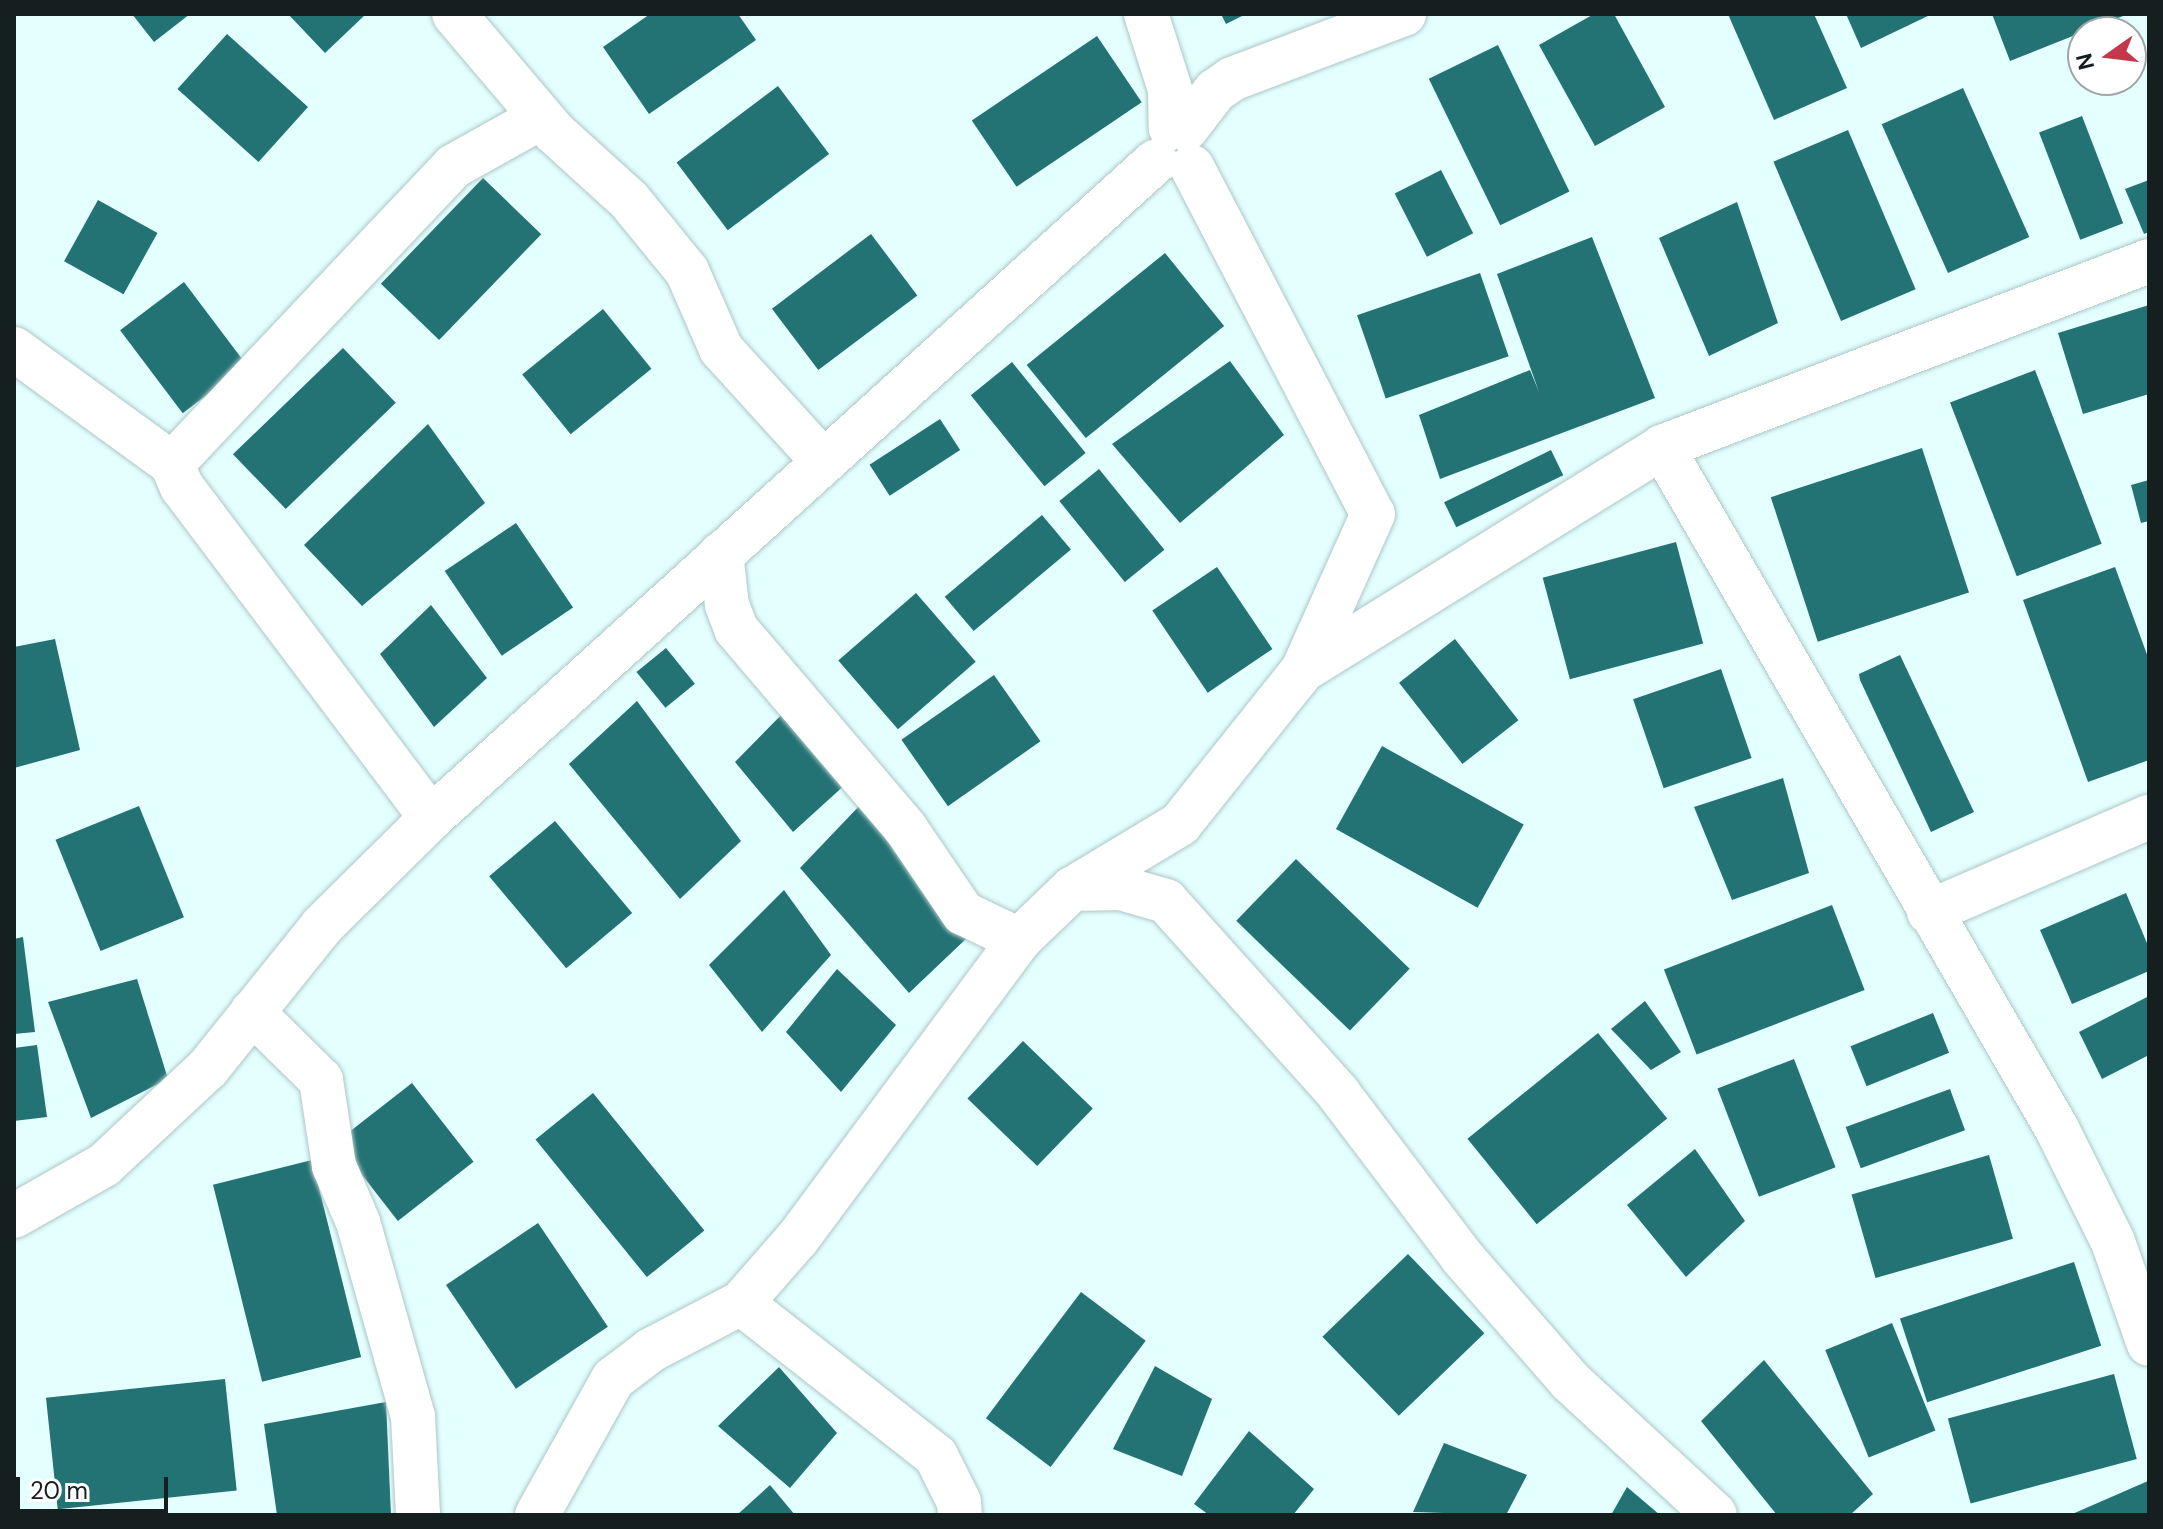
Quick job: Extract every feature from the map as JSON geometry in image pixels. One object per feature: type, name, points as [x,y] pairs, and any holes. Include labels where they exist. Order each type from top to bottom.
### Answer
[{"type":"street","points":[[454,14],[540,118],[629,200],[687,271],[721,349],[823,461]]},
{"type":"street","points":[[537,1515],[613,1379],[651,1350],[741,1303],[798,1238],[1019,940],[1072,889],[1180,824],[1303,670],[1373,514],[1176,146],[1170,89],[1146,14]]},
{"type":"street","points":[[14,1216],[104,1165],[208,1068],[322,926],[431,818],[823,461],[1176,146],[1215,91],[1232,79],[1404,14]]},
{"type":"street","points":[[172,464],[454,166],[540,118]]},
{"type":"street","points":[[1303,670],[1662,447],[2149,261]]},
{"type":"street","points":[[14,349],[172,464],[182,487],[431,818]]},
{"type":"street","points":[[1662,447],[2057,1129],[2113,1242],[2149,1344]]},
{"type":"street","points":[[721,554],[727,605],[736,629],[906,829],[963,913],[1019,940]]},
{"type":"street","points":[[1929,912],[2149,817]]},
{"type":"street","points":[[1072,889],[1121,888],[1166,901],[1338,1093],[1462,1257],[1570,1381],[1715,1515]]},
{"type":"street","points":[[252,1012],[321,1080],[334,1166],[358,1222],[413,1416],[418,1515]]},
{"type":"street","points":[[741,1303],[936,1456],[959,1502],[960,1515]]},
{"type":"building","points":[[132,14],[190,14],[154,42]]},
{"type":"building","points":[[288,14],[366,14],[325,53]]},
{"type":"building","points":[[650,14],[738,14],[756,40],[649,114],[603,47]]},
{"type":"building","points":[[1221,14],[1246,14],[1226,24]]},
{"type":"building","points":[[1594,14],[1614,14],[1665,107],[1595,146],[1539,45]]},
{"type":"building","points":[[1728,14],[1814,14],[1847,88],[1774,120]]},
{"type":"building","points":[[1846,14],[1932,14],[1861,48]]},
{"type":"building","points":[[1992,14],[2128,14],[2067,16],[2067,38],[2010,61]]},
{"type":"building","points":[[227,34],[308,107],[258,162],[177,89]]},
{"type":"building","points":[[1097,36],[1142,102],[1017,187],[972,120]]},
{"type":"building","points":[[1498,45],[1569,192],[1500,225],[1429,79]]},
{"type":"building","points":[[778,86],[829,154],[728,230],[677,162]]},
{"type":"building","points":[[1963,88],[2029,237],[1948,273],[1882,124]]},
{"type":"building","points":[[2082,116],[2123,223],[2080,240],[2039,132]]},
{"type":"building","points":[[1848,130],[1916,289],[1841,321],[1773,162]]},
{"type":"building","points":[[1441,170],[1473,233],[1427,257],[1395,194]]},
{"type":"building","points":[[483,178],[541,234],[439,340],[381,284]]},
{"type":"building","points":[[2149,180],[2149,232],[2144,234],[2125,189]]},
{"type":"building","points":[[98,200],[157,233],[124,294],[64,261]]},
{"type":"building","points":[[1737,202],[1778,323],[1709,356],[1659,238]]},
{"type":"building","points":[[871,234],[917,295],[818,370],[772,309]]},
{"type":"building","points":[[1592,237],[1655,398],[1440,479],[1419,415],[1530,370],[1539,392],[1497,274]]},
{"type":"building","points":[[1165,253],[1224,326],[1086,438],[1027,365]]},
{"type":"building","points":[[1480,273],[1509,356],[1386,399],[1357,315]]},
{"type":"building","points":[[184,282],[247,365],[183,413],[120,330]]},
{"type":"building","points":[[2149,305],[2149,394],[2083,414],[2058,333]]},
{"type":"building","points":[[603,309],[651,369],[571,434],[522,374]]},
{"type":"building","points":[[343,348],[396,403],[286,509],[233,454]]},
{"type":"building","points":[[1230,361],[1284,435],[1180,523],[1112,444]]},
{"type":"building","points":[[1012,362],[1086,453],[1044,486],[971,395]]},
{"type":"building","points":[[2035,370],[2102,544],[2017,576],[1950,403]]},
{"type":"building","points":[[940,419],[960,450],[890,496],[870,465]]},
{"type":"building","points":[[428,424],[485,503],[362,606],[304,545]]},
{"type":"building","points":[[1922,448],[1969,593],[1818,642],[1771,497]]},
{"type":"building","points":[[1551,450],[1563,475],[1456,527],[1444,502]]},
{"type":"building","points":[[1099,469],[1164,550],[1125,582],[1059,501]]},
{"type":"building","points":[[2149,480],[2149,521],[2141,523],[2131,485]]},
{"type":"building","points":[[1042,515],[1071,549],[974,631],[945,597]]},
{"type":"building","points":[[516,523],[573,608],[502,656],[445,571]]},
{"type":"building","points":[[1676,542],[1703,643],[1570,679],[1543,578]]},
{"type":"building","points":[[1217,567],[1272,649],[1208,693],[1152,611]]},
{"type":"building","points":[[2115,567],[2149,660],[2149,760],[2088,782],[2023,600]]},
{"type":"building","points":[[916,593],[976,662],[898,729],[838,661]]},
{"type":"building","points":[[431,605],[487,678],[434,727],[380,654]]},
{"type":"building","points":[[55,639],[80,750],[14,768],[14,647]]},
{"type":"building","points":[[1455,639],[1518,720],[1462,764],[1399,683]]},
{"type":"building","points":[[666,648],[695,684],[665,708],[636,672]]},
{"type":"building","points":[[1900,655],[1974,812],[1931,832],[1860,680],[1859,674]]},
{"type":"building","points":[[1721,669],[1752,758],[1664,788],[1633,699]]},
{"type":"building","points":[[994,675],[1040,741],[948,806],[901,740]]},
{"type":"building","points":[[637,701],[741,841],[680,899],[569,764]]},
{"type":"building","points":[[790,706],[848,782],[793,832],[735,762]]},
{"type":"building","points":[[1382,746],[1524,825],[1478,908],[1336,829]]},
{"type":"building","points":[[1783,778],[1809,873],[1732,900],[1694,807]]},
{"type":"building","points":[[863,802],[969,936],[909,993],[800,868]]},
{"type":"building","points":[[139,806],[184,917],[101,951],[56,840]]},
{"type":"building","points":[[555,821],[632,913],[566,968],[489,876]]},
{"type":"building","points":[[1296,859],[1410,969],[1350,1031],[1236,921]]},
{"type":"building","points":[[784,890],[831,955],[762,1032],[709,965]]},
{"type":"building","points":[[2126,893],[2149,948],[2149,971],[2072,1004],[2040,930]]},
{"type":"building","points":[[1832,905],[1865,990],[1697,1054],[1664,970]]},
{"type":"building","points":[[23,937],[35,1032],[14,1034],[14,939]]},
{"type":"building","points":[[837,969],[896,1025],[841,1092],[786,1032]]},
{"type":"building","points":[[137,979],[168,1079],[91,1118],[48,1002]]},
{"type":"building","points":[[2149,996],[2149,1055],[2102,1079],[2079,1032]]},
{"type":"building","points":[[1645,1001],[1681,1052],[1651,1070],[1611,1029]]},
{"type":"building","points":[[1933,1013],[1949,1053],[1867,1086],[1850,1046]]},
{"type":"building","points":[[1598,1033],[1667,1118],[1537,1224],[1467,1139]]},
{"type":"building","points":[[1023,1041],[1093,1108],[1037,1166],[967,1099]]},
{"type":"building","points":[[37,1045],[47,1117],[14,1121],[14,1048]]},
{"type":"building","points":[[1794,1059],[1836,1167],[1759,1197],[1717,1088]]},
{"type":"building","points":[[412,1083],[474,1162],[398,1221],[336,1142]]},
{"type":"building","points":[[1950,1089],[1965,1130],[1861,1168],[1846,1127]]},
{"type":"building","points":[[593,1093],[704,1231],[647,1277],[535,1140]]},
{"type":"building","points":[[1695,1149],[1745,1221],[1686,1277],[1627,1205]]},
{"type":"building","points":[[1989,1155],[2013,1239],[1876,1278],[1852,1194]]},
{"type":"building","points":[[312,1160],[361,1357],[262,1382],[213,1185]]},
{"type":"building","points":[[538,1223],[608,1327],[516,1389],[446,1285]]},
{"type":"building","points":[[1408,1254],[1484,1333],[1399,1416],[1322,1337]]},
{"type":"building","points":[[2074,1262],[2101,1346],[1927,1402],[1900,1319]]},
{"type":"building","points":[[1081,1292],[1146,1341],[1051,1467],[986,1418]]},
{"type":"building","points":[[1892,1323],[1935,1431],[1869,1458],[1825,1350]]},
{"type":"building","points":[[1764,1360],[1873,1494],[1850,1515],[1777,1515],[1701,1421]]},
{"type":"building","points":[[1155,1366],[1212,1399],[1182,1476],[1113,1449]]},
{"type":"building","points":[[779,1367],[837,1433],[790,1488],[718,1426]]},
{"type":"building","points":[[2114,1374],[2137,1459],[1971,1504],[1948,1419]]},
{"type":"building","points":[[225,1379],[237,1490],[58,1509],[46,1398]]},
{"type":"building","points":[[386,1402],[391,1515],[277,1515],[264,1424]]},
{"type":"building","points":[[1249,1431],[1314,1489],[1293,1515],[1209,1515],[1194,1504]]},
{"type":"building","points":[[1444,1443],[1527,1475],[1506,1515],[1413,1512]]},
{"type":"building","points":[[2148,1481],[2149,1515],[2070,1515]]},
{"type":"building","points":[[770,1485],[795,1515],[737,1515]]},
{"type":"building","points":[[1627,1487],[1660,1515],[1611,1515]]}]
